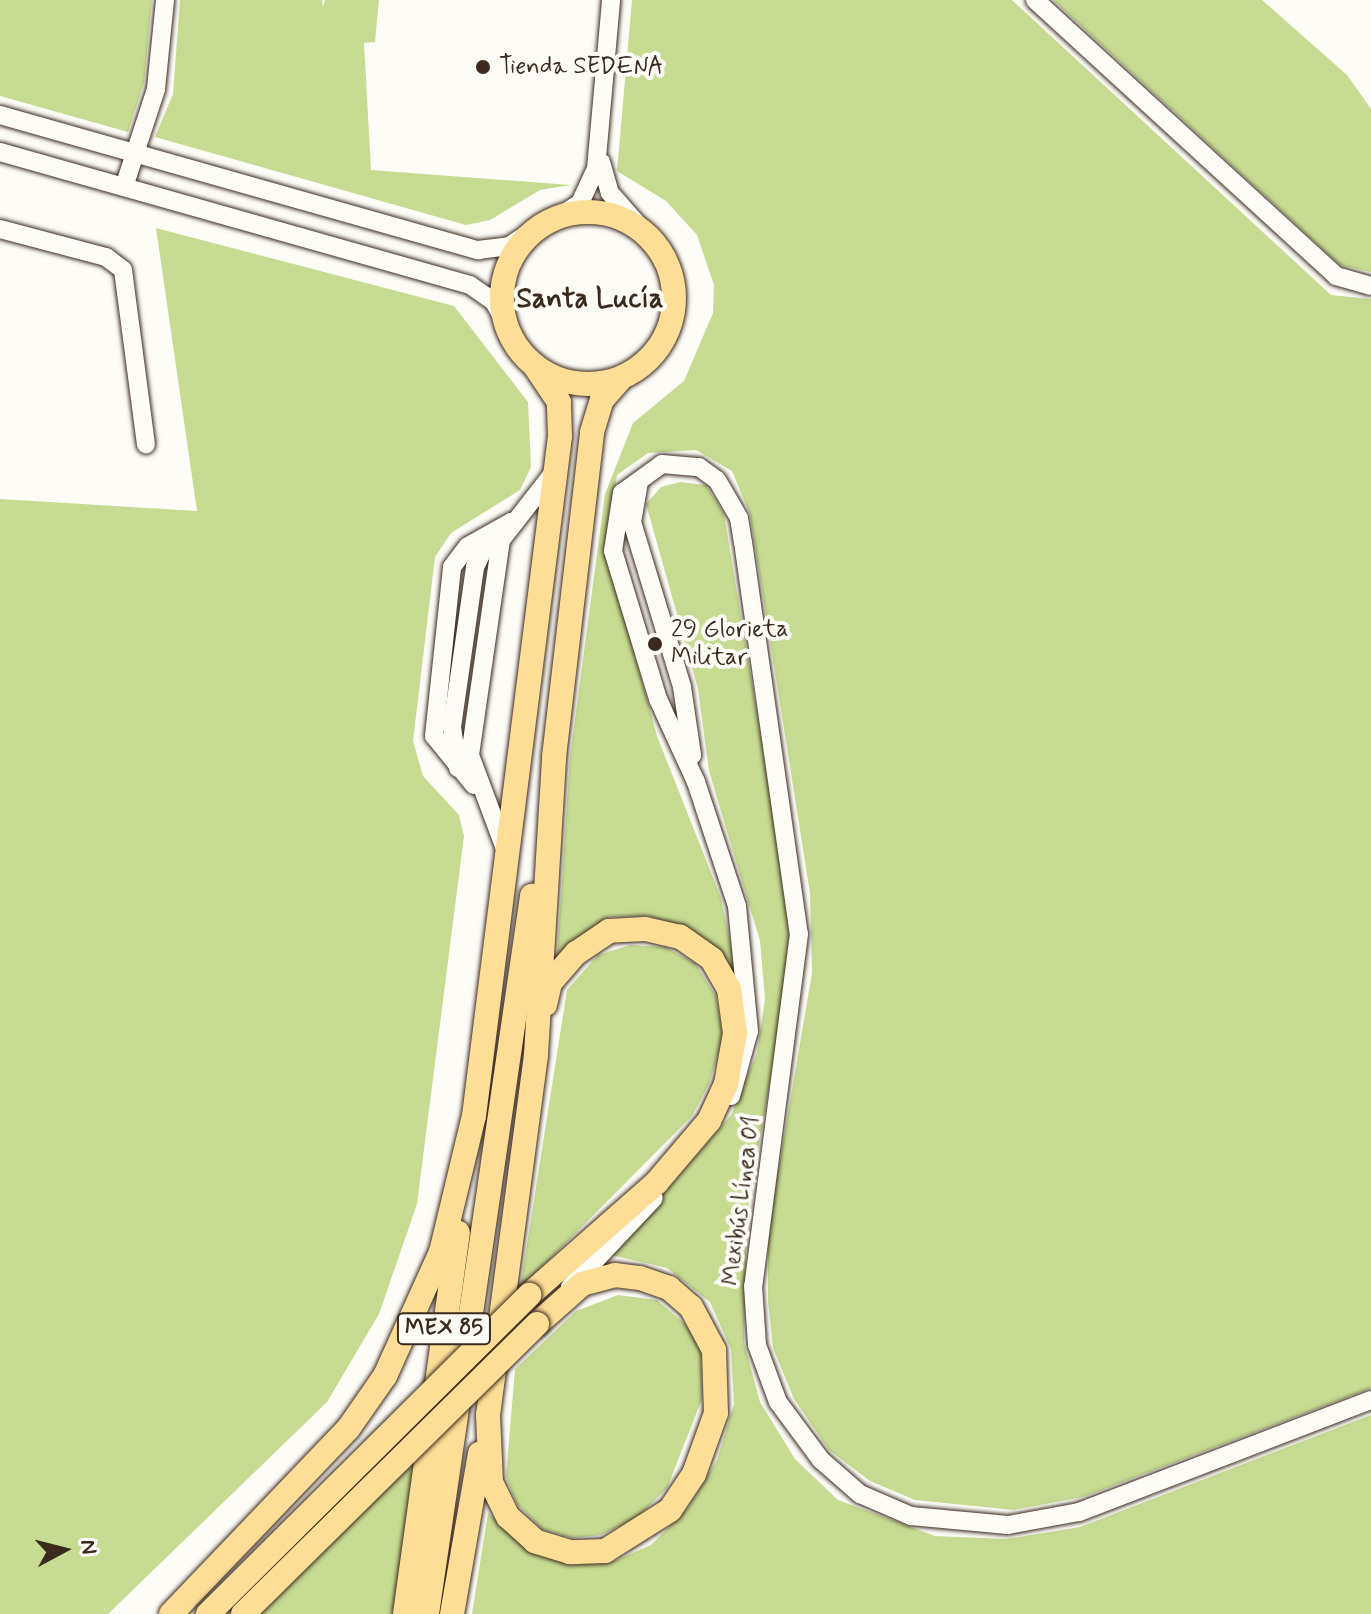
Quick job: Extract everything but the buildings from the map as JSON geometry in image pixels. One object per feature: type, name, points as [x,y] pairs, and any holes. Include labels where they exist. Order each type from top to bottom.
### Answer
[{"type":"main road","points":[[171,1614],[302,1485],[385,1376],[441,1252],[474,1116],[557,459],[559,402],[506,324],[506,273],[534,230],[557,218],[609,214],[647,235],[670,272],[673,315],[655,354],[620,379],[602,400],[592,432],[554,757],[427,1614]]},
{"type":"main road","points":[[535,366],[575,384],[620,379]]},
{"type":"main road","points":[[536,1054],[554,757]]},
{"type":"main road","points":[[208,1614],[529,1295],[657,1182],[709,1121],[726,1084],[735,1033],[729,989],[712,959],[680,937],[645,929],[609,931],[567,963],[550,983],[536,1054],[488,1415],[452,1614]]},
{"type":"main road","name":"MEX 85","points":[[405,1614],[474,1116]]},
{"type":"main road","points":[[243,1614],[537,1324],[582,1284],[615,1275],[669,1288],[691,1307],[714,1350],[719,1381],[708,1444],[694,1474],[670,1510],[635,1538],[605,1551],[570,1552],[535,1541],[508,1517],[491,1482],[488,1415]]},
{"type":"street","points":[[124,187],[156,89],[165,0]]},
{"type":"street","points":[[557,218],[589,190],[600,145],[611,0]]},
{"type":"street","points":[[1035,0],[1336,276],[1371,286]]},
{"type":"street","points":[[0,115],[478,250],[509,246],[534,230]]},
{"type":"street","points":[[600,145],[610,193],[647,235]]},
{"type":"street","points":[[0,152],[470,285],[494,302],[506,324]]},
{"type":"street","points":[[0,229],[106,257],[123,270],[146,444]]},
{"type":"street","points":[[477,788],[470,755],[497,555],[557,459]]},
{"type":"street","name":"Mexibús Línea 01","points":[[537,1324],[724,1115],[743,1066],[749,988],[737,906],[696,782],[658,699],[613,551],[615,511],[643,472],[662,464],[699,467],[717,480],[739,518],[799,934],[754,1271],[757,1345],[778,1402],[821,1460],[860,1494],[911,1516],[1008,1525],[1079,1512],[1371,1400]]},
{"type":"street","name":"Mexibús Línea 01","points":[[643,472],[632,522],[682,687],[696,782]]},
{"type":"street","points":[[505,878],[500,826],[477,788],[441,753],[434,728],[452,567],[468,546],[524,515]]},
{"type":"street","name":"Mexibús Línea 01","points":[[726,1084],[749,988]]},
{"type":"green space","points":[[0,0],[152,0],[144,83],[128,132],[0,96]]},
{"type":"green space","points":[[180,0],[322,0],[323,7],[325,0],[379,0],[375,42],[364,43],[371,170],[571,185],[540,190],[490,220],[466,225],[155,137],[173,94]]},
{"type":"green space","points":[[632,0],[1012,0],[1331,295],[1371,299],[1371,1388],[1083,1497],[1014,1510],[915,1500],[870,1481],[829,1450],[794,1399],[773,1348],[768,1301],[768,1231],[812,973],[810,893],[750,514],[732,471],[696,450],[648,453],[617,475],[606,549],[657,736],[721,898],[737,975],[686,927],[648,916],[609,917],[557,958],[570,757],[605,494],[633,423],[684,381],[713,313],[714,285],[697,235],[666,201],[617,171]]},
{"type":"green space","points":[[1053,0],[1262,0],[1347,75],[1371,109],[1371,272],[1340,265]]},
{"type":"green space","points":[[156,228],[454,306],[528,402],[531,467],[520,490],[451,533],[435,557],[413,741],[423,776],[459,815],[464,836],[417,1204],[379,1314],[327,1402],[108,1614],[0,1614],[0,499],[197,511]]},
{"type":"green space","points":[[680,482],[706,485],[724,514],[783,871],[789,936],[780,1023],[747,1214],[744,1343],[760,1402],[795,1459],[838,1500],[935,1536],[1006,1539],[1080,1527],[1371,1415],[1371,1614],[472,1614],[488,1513],[531,1551],[571,1565],[612,1562],[651,1545],[688,1508],[717,1460],[734,1404],[731,1349],[710,1302],[667,1268],[611,1255],[731,1115],[757,1053],[765,999],[760,941],[709,771],[698,689],[646,504],[661,487]]},
{"type":"green space","points":[[631,945],[665,947],[695,963],[716,996],[723,1036],[709,1084],[692,1116],[520,1289],[567,990],[598,955]]},
{"type":"green space","points":[[618,1295],[657,1300],[685,1324],[701,1350],[702,1399],[667,1488],[637,1518],[601,1535],[572,1538],[542,1529],[517,1504],[506,1477],[515,1369],[576,1311]]},
{"type":"green space","points":[[416,1460],[395,1614],[261,1614]]},
{"type":"place","name":"Tienda SEDENA","points":[[483,67]]},
{"type":"place","name":"29 Glorieta Militar","points":[[655,644]]},
{"type":"district","name":"Santa Lucía","points":[[590,300]]}]
